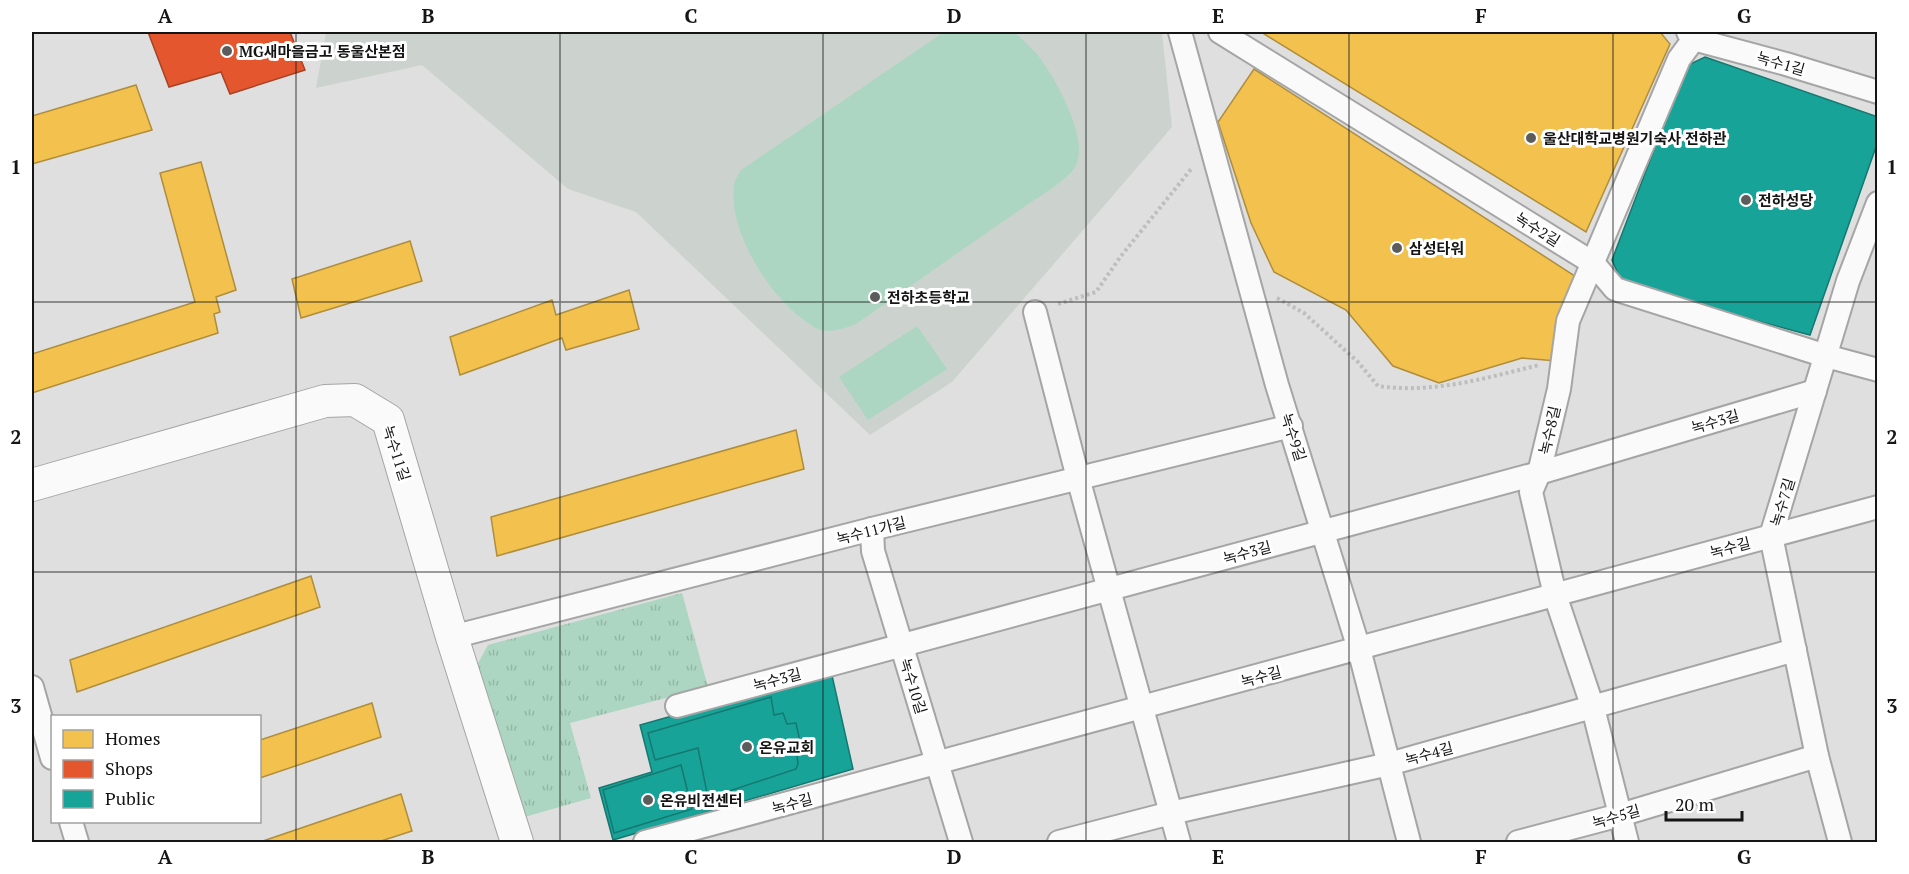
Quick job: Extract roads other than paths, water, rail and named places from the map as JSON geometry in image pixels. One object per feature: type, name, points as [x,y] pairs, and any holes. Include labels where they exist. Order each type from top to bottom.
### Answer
[{"type":"street","name":"녹수9길","points":[[1180,32],[1277,385],[1359,649],[1409,843]]},
{"type":"street","name":"녹수2길","points":[[1220,32],[1593,263],[1615,289],[1826,356],[1878,370]]},
{"type":"street","name":"녹수8길","points":[[1627,843],[1593,708],[1555,595],[1531,492],[1539,473],[1562,370],[1568,321],[1679,59],[1693,34]]},
{"type":"street","name":"녹수1길","points":[[1693,34],[1878,92]]},
{"type":"street","name":"녹수7길","points":[[1840,843],[1817,756],[1772,536],[1848,280],[1872,233],[1878,203]]},
{"type":"street","points":[[1035,312],[1108,589],[1179,843]]},
{"type":"street","name":"녹수3길","points":[[677,706],[1539,473],[1815,391]]},
{"type":"street","name":"녹수11길","points":[[32,485],[325,401],[355,400],[388,420],[452,637],[517,843]]},
{"type":"street","name":"녹수11가길","points":[[452,637],[872,529],[1291,426]]},
{"type":"street","name":"녹수길","points":[[645,843],[1878,507]]},
{"type":"street","name":"녹수10길","points":[[872,529],[873,551],[961,843]]},
{"type":"street","name":"녹수4길","points":[[1059,843],[1171,813],[1389,764],[1795,650]]},
{"type":"street","points":[[32,687],[51,754]]},
{"type":"street","name":"녹수5길","points":[[1518,843],[1620,816],[1817,756]]},
{"type":"street","points":[[71,823],[77,843]]},
{"type":"place","name":"MG새마을금고 동울산본점","points":[[227,51]]},
{"type":"place","name":"울산대학교병원기숙사 전하관","points":[[1531,138]]},
{"type":"place","name":"전하성당","points":[[1746,200]]},
{"type":"place","name":"삼성타워","points":[[1397,248]]},
{"type":"place","name":"전하초등학교","points":[[875,297]]},
{"type":"place","name":"온유교회","points":[[747,747]]},
{"type":"place","name":"온유비전센터","points":[[648,800]]}]
